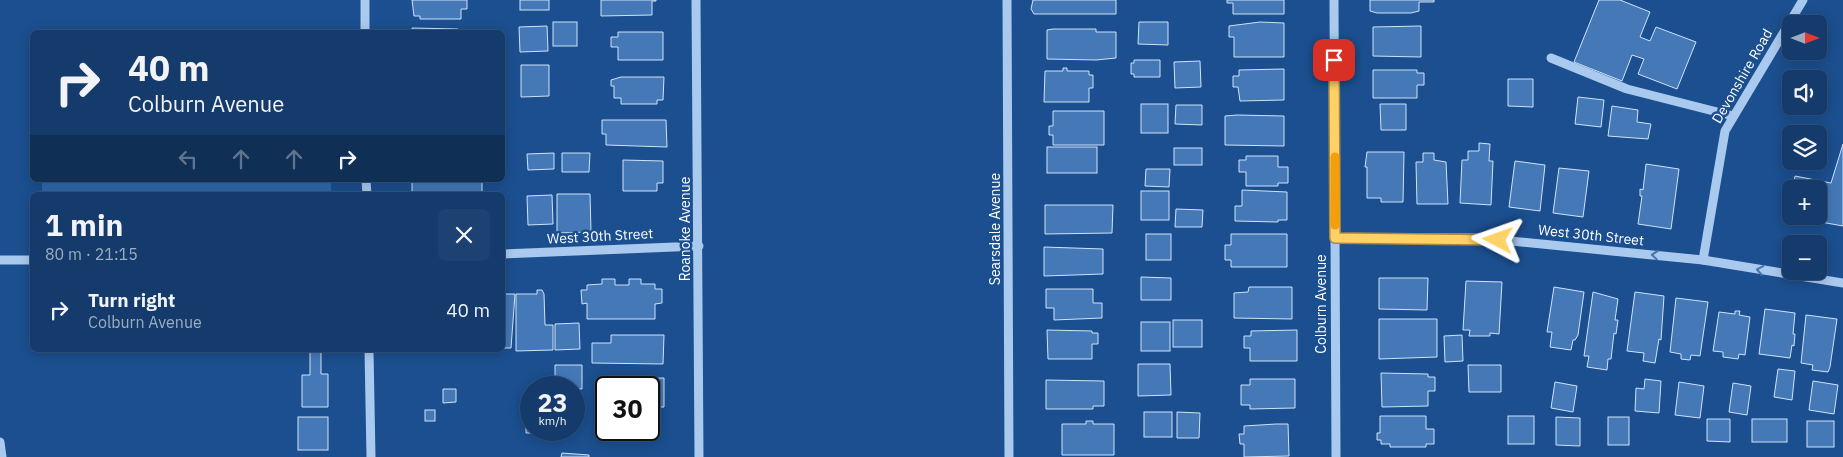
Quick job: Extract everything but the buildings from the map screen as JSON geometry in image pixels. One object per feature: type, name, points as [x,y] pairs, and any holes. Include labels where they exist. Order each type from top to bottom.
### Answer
[{"type":"street","points":[[365,0],[366,30]]},
{"type":"street","name":"Roanoke Avenue","points":[[696,0],[699,457]]},
{"type":"street","name":"Searsdale Avenue","points":[[1007,0],[1009,457]]},
{"type":"street","name":"Colburn Avenue","points":[[1334,0],[1336,457]]},
{"type":"street","name":"Devonshire Road","points":[[1703,260],[1725,131],[1803,0]]},
{"type":"street","points":[[1551,58],[1627,89],[1733,116]]},
{"type":"street","name":"West 30th Street","points":[[1335,238],[1480,238],[1703,260],[1843,284]]},
{"type":"street","name":"West 30th Street","points":[[505,254],[699,246]]},
{"type":"street","points":[[0,260],[30,260]]},
{"type":"street","points":[[369,352],[371,457]]},
{"type":"street","points":[[0,442],[2,457]]},
{"type":"shaded area","points":[[42,182],[331,182],[331,192],[42,192]]},
{"type":"slow traffic","points":[[1335,157],[1335,225]]},
{"type":"route","points":[[1334,60],[1335,238],[1480,238],[1498,240]]}]
